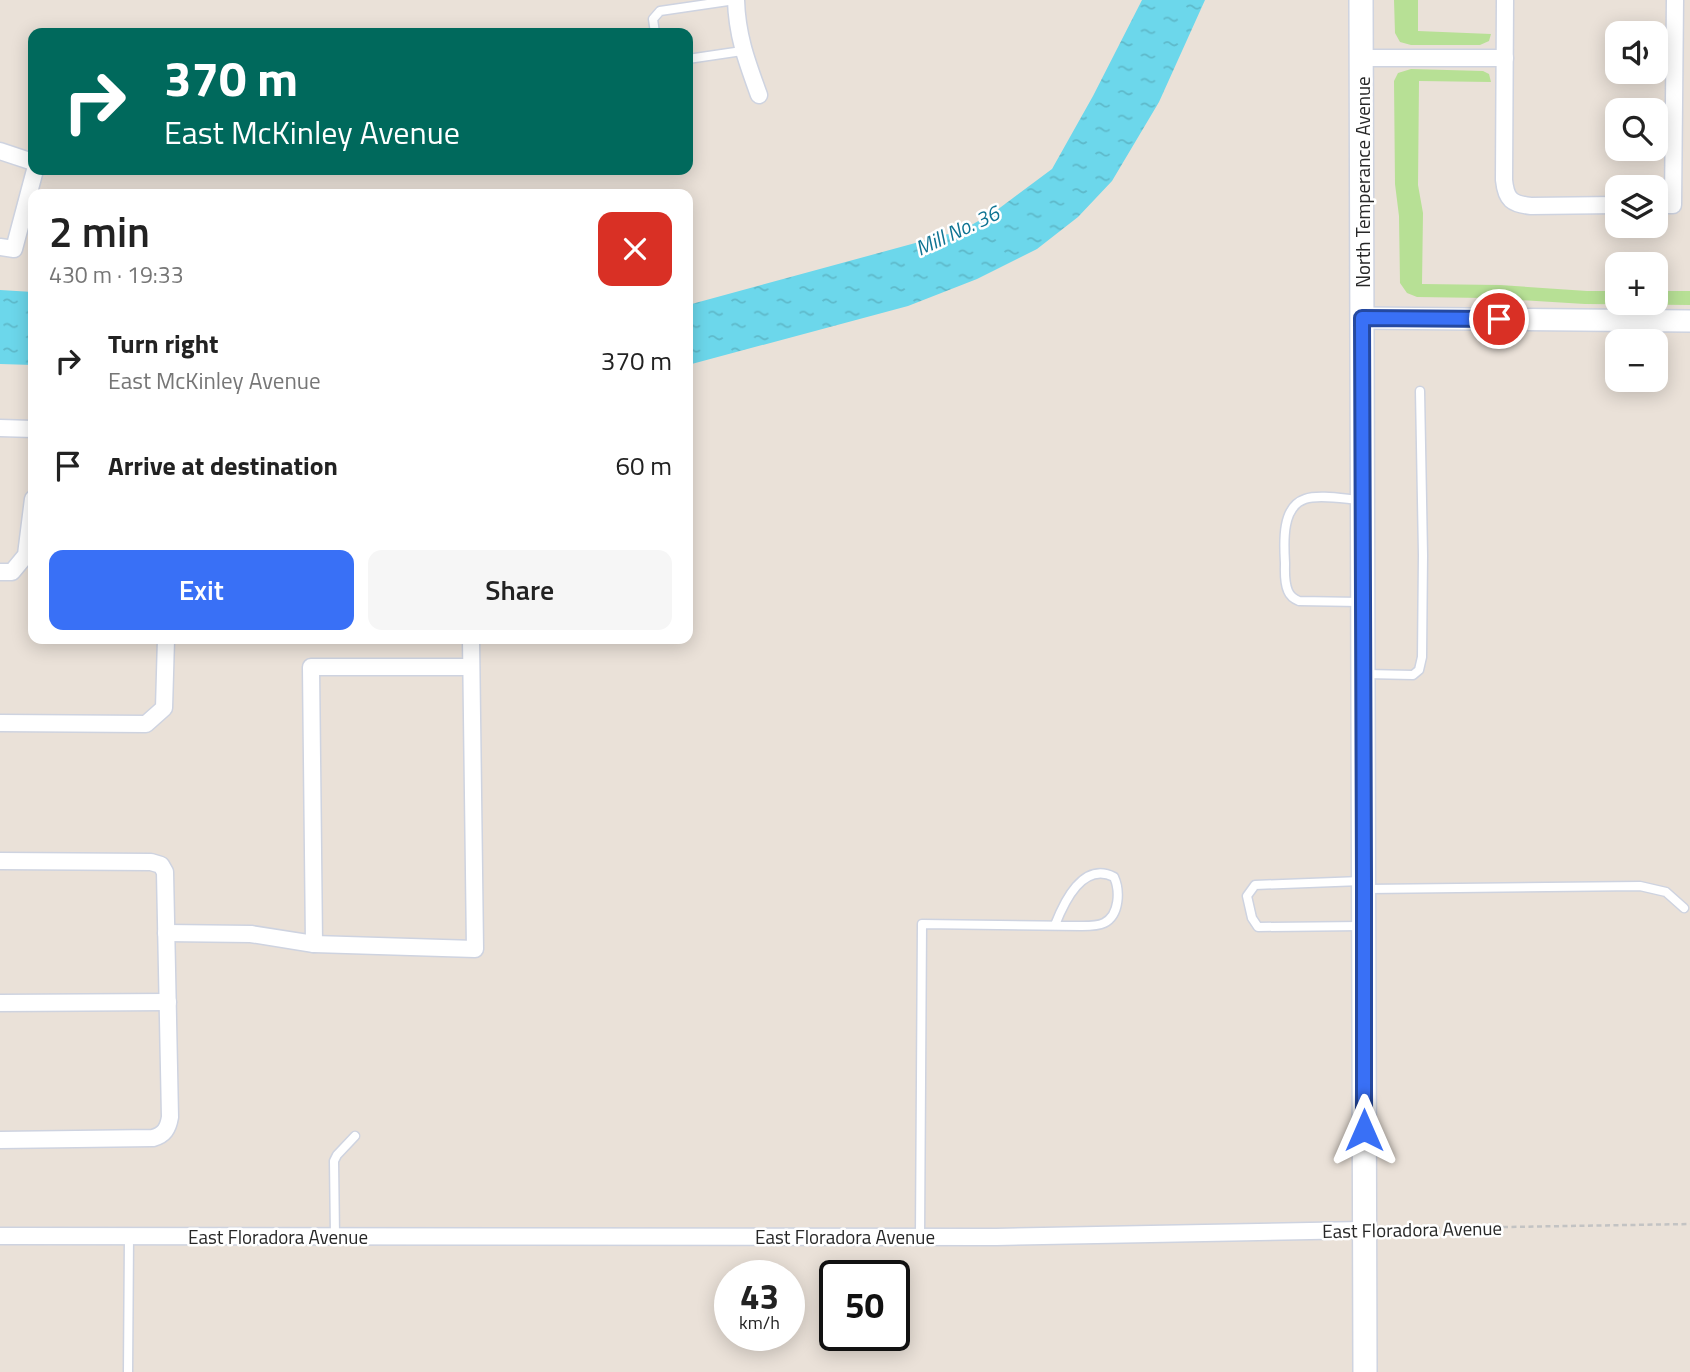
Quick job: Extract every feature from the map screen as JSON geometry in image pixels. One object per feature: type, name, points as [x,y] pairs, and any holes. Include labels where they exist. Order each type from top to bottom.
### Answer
[{"type":"main road","name":"North Temperance Avenue","points":[[1361,0],[1365,1372]]},
{"type":"street","points":[[735,0],[743,51],[759,95]]},
{"type":"street","points":[[1505,0],[1505,191],[1510,199],[1518,204],[1531,206],[1605,205]]},
{"type":"street","points":[[1675,0],[1682,205]]},
{"type":"street","points":[[1361,58],[1505,58]]},
{"type":"street","points":[[0,151],[28,160]]},
{"type":"street","points":[[0,247],[14,249],[28,196]]},
{"type":"street","points":[[1362,318],[1690,321]]},
{"type":"street","points":[[0,428],[28,429]]},
{"type":"street","points":[[0,572],[12,572],[26,555],[28,539]]},
{"type":"street","points":[[0,723],[146,724],[164,708],[166,644]]},
{"type":"street","points":[[166,933],[251,934],[314,944],[475,949],[471,644]]},
{"type":"street","points":[[314,944],[310,667],[471,667]]},
{"type":"street","points":[[0,861],[151,862],[161,865],[165,872],[170,1117],[169,1126],[162,1135],[153,1138],[0,1140]]},
{"type":"street","points":[[0,1003],[168,1002]]},
{"type":"street","name":"East Floradora Avenue","points":[[0,1236],[1023,1236],[1363,1230]]},
{"type":"lane","points":[[654,28],[653,19],[660,11],[735,0]]},
{"type":"lane","points":[[693,58],[743,51]]},
{"type":"lane","points":[[1363,674],[1413,675],[1419,670],[1422,657],[1420,391]]},
{"type":"lane","points":[[1362,500],[1326,498],[1305,499],[1297,503],[1290,514],[1284,539],[1286,580],[1292,598],[1299,601],[1363,602]]},
{"type":"lane","points":[[920,1236],[922,924],[1082,926],[1106,922],[1117,905],[1118,892],[1114,877],[1100,872],[1086,877],[1062,907],[1055,925]]},
{"type":"lane","points":[[1364,926],[1258,927],[1252,918],[1247,896],[1255,885],[1640,886],[1666,892],[1684,908]]},
{"type":"lane","points":[[335,1236],[334,1161],[355,1136]]},
{"type":"lane","points":[[128,1372],[129,1236]]},
{"type":"path","name":"East Floradora Avenue","points":[[1363,1230],[1690,1224]]},
{"type":"green space","points":[[1394,0],[1418,0],[1418,31],[1491,34],[1489,41],[1480,45],[1411,45],[1400,42],[1395,33]]},
{"type":"green space","points":[[1411,69],[1483,71],[1489,74],[1491,82],[1419,81],[1418,185],[1423,213],[1422,284],[1605,291],[1605,304],[1417,297],[1407,293],[1400,283],[1399,216],[1395,184],[1394,81],[1398,73]]},
{"type":"green space","points":[[1668,291],[1690,291],[1690,305],[1668,305]]},
{"type":"water","points":[[1142,0],[1205,0],[1159,102],[1112,181],[1078,217],[1037,249],[977,279],[908,306],[693,364],[693,304],[963,230],[997,210],[1052,169]]},
{"type":"water","points":[[0,290],[28,292],[28,365],[0,364]]},
{"type":"route","points":[[1364,1130],[1362,318],[1499,319]]},
{"type":"water label","name":"Mill No. 36","points":[[957,230]]}]
